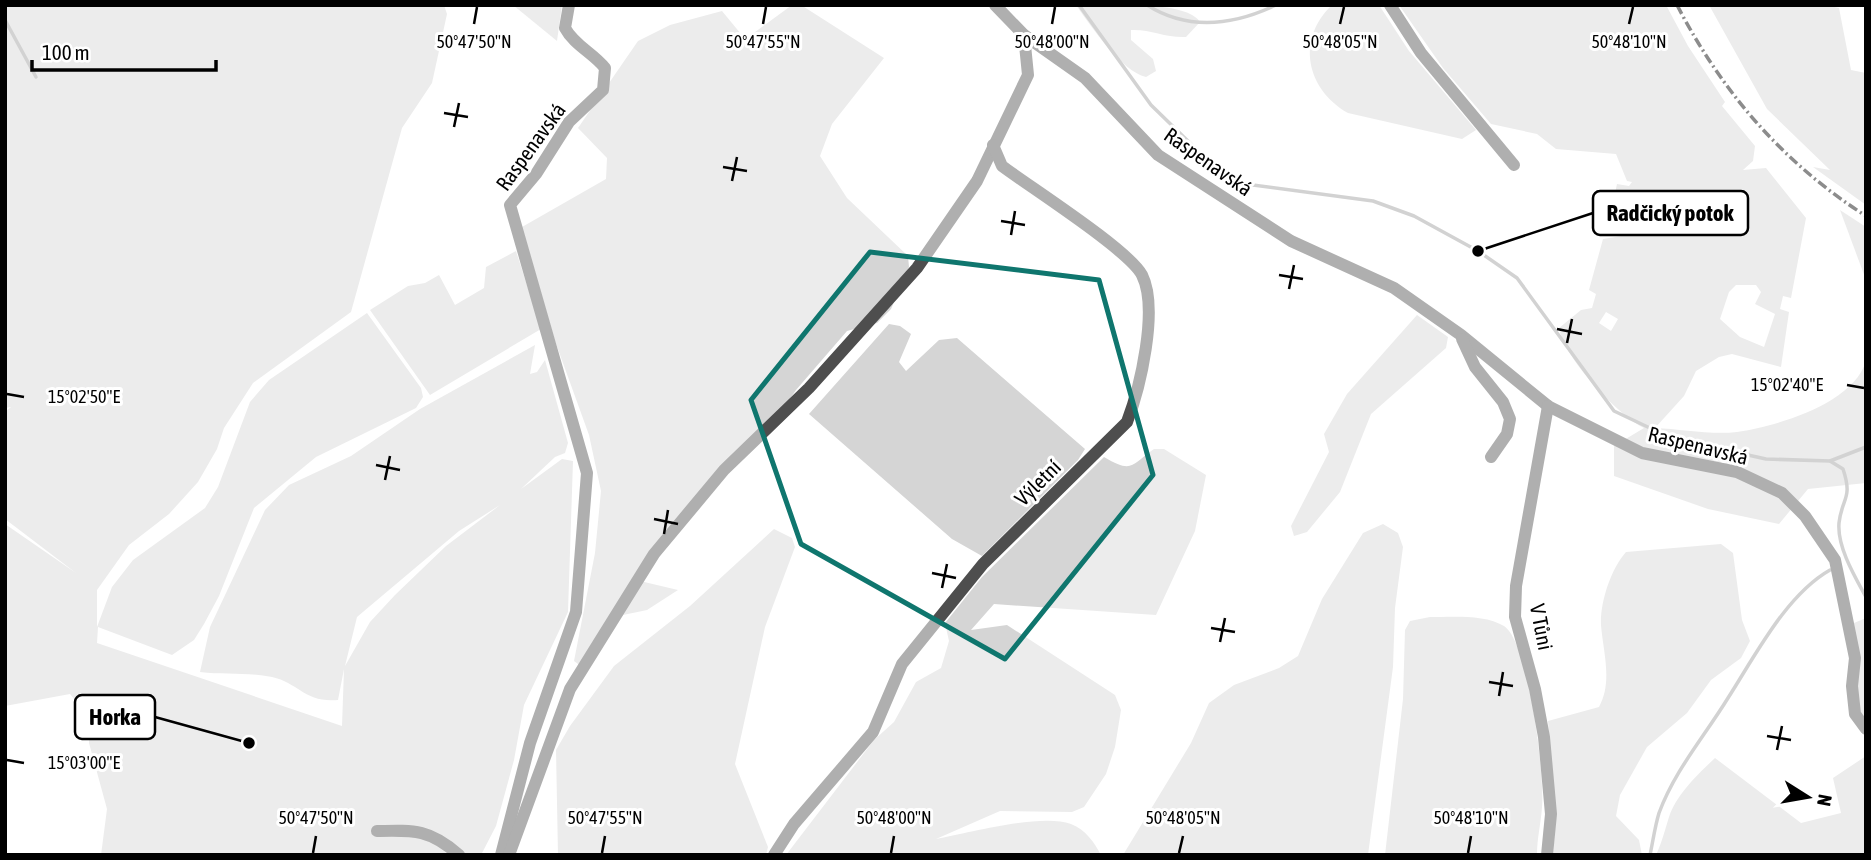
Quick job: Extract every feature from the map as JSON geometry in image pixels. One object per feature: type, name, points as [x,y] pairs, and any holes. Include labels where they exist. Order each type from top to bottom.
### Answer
[{"type":"street","name":"Raspenavská","points":[[501,855],[530,743],[576,612],[587,473],[510,205],[536,174],[569,122],[603,90],[606,68],[595,55],[570,38],[565,28],[569,5]]},
{"type":"street","name":"Raspenavská","points":[[995,5],[1024,35],[1085,78],[1158,155],[1291,241],[1394,288],[1461,335],[1548,406],[1642,453],[1737,472],[1782,493],[1805,516],[1835,560],[1855,657],[1852,685],[1855,714],[1866,729]]},
{"type":"street","points":[[1390,5],[1421,53],[1514,165]]},
{"type":"street","points":[[512,851],[570,689],[654,554],[724,470],[809,388],[917,268],[977,181],[1028,75],[1024,35]]},
{"type":"street","name":"Výletní","points":[[774,855],[793,824],[873,732],[902,664],[983,564],[1126,422],[1139,391],[1149,304],[1142,274],[1117,249],[1002,166],[993,145]]},
{"type":"street","points":[[1461,335],[1475,367],[1503,402],[1510,419],[1507,433],[1491,457]]},
{"type":"street","name":"V Tůni","points":[[1547,855],[1551,814],[1544,737],[1535,690],[1515,617],[1516,586],[1548,406]]},
{"type":"street","points":[[377,831],[415,830],[440,838],[459,855]]},
{"type":"highlighted area","points":[[870,252],[1099,280],[1153,475],[1005,659],[801,544],[751,400]]},
{"type":"shaded area","points":[[5,5],[444,5],[447,14],[432,83],[402,128],[351,312],[253,383],[224,428],[217,449],[198,482],[169,514],[129,545],[97,590],[97,627],[112,587],[133,560],[205,508],[218,487],[250,402],[269,380],[367,313],[421,388],[423,397],[416,408],[316,457],[254,508],[219,596],[194,640],[172,655],[98,627],[97,643],[342,726],[344,669],[338,700],[318,699],[272,677],[200,672],[210,627],[265,510],[289,485],[351,456],[420,409],[535,345],[530,374],[537,372],[545,360],[568,443],[565,453],[555,457],[521,489],[562,459],[573,461],[568,612],[524,705],[514,760],[496,826],[481,855],[101,855],[107,809],[89,743],[90,718],[70,694],[5,706],[5,524],[76,573],[5,519],[5,412],[11,407],[5,408]],"holes":[[[500,505],[446,546],[370,622],[345,666],[357,617],[459,531]]]},
{"type":"shaded area","points":[[513,5],[562,5],[557,41]]},
{"type":"shaded area","points":[[792,5],[801,5],[884,58],[832,124],[820,156],[847,198],[908,256],[909,267],[891,309],[877,323],[847,331],[796,390],[770,428],[716,485],[640,581],[678,590],[647,610],[623,615],[582,667],[574,661],[595,553],[601,491],[589,435],[555,341],[522,227],[606,179],[607,158],[578,128],[638,41],[670,25],[722,11],[741,34],[751,35]]},
{"type":"shaded area","points":[[1076,5],[1162,7],[1192,15],[1200,22],[1186,37],[1131,30],[1131,40],[1153,59],[1156,71],[1146,77],[1136,73],[1117,57]]},
{"type":"shaded area","points":[[1332,5],[1379,5],[1409,51],[1476,130],[1462,139],[1348,113],[1334,103],[1315,77],[1310,48],[1313,33]]},
{"type":"shaded area","points":[[1399,5],[1666,5],[1688,46],[1725,102],[1722,106],[1755,146],[1753,161],[1743,170],[1766,168],[1806,218],[1791,298],[1783,296],[1780,309],[1789,312],[1781,367],[1732,354],[1719,357],[1696,371],[1684,396],[1655,428],[1727,433],[1792,418],[1830,401],[1846,389],[1858,376],[1866,361],[1866,483],[1808,489],[1779,524],[1708,509],[1614,476],[1614,446],[1644,428],[1620,411],[1593,384],[1571,354],[1559,328],[1581,310],[1592,308],[1596,294],[1589,290],[1603,239],[1634,234],[1635,227],[1610,215],[1617,184],[1629,186],[1632,182],[1627,181],[1616,154],[1556,149],[1537,134],[1491,124],[1443,68]],"holes":[[[1736,285],[1756,285],[1761,292],[1755,304],[1775,314],[1764,347],[1740,337],[1720,319],[1729,292]],[[1606,312],[1618,319],[1611,331],[1599,323]]]},
{"type":"shaded area","points":[[1709,5],[1826,5],[1839,8],[1851,70],[1866,73],[1866,205],[1813,167],[1830,170],[1767,109]]},
{"type":"shaded area","points":[[1840,210],[1866,227],[1866,280]]},
{"type":"shaded area","points":[[516,251],[541,329],[430,395],[370,310],[408,286],[425,283],[439,275],[455,305],[484,288],[486,267]]},
{"type":"shaded area","points":[[1417,315],[1448,337],[1446,348],[1371,414],[1340,492],[1307,532],[1294,536],[1291,526],[1329,452],[1324,434],[1347,394]]},
{"type":"shaded area","points":[[889,324],[900,326],[911,334],[899,362],[906,371],[939,340],[957,338],[1085,449],[1078,460],[982,556],[952,539],[809,414]]},
{"type":"shaded area","points":[[1154,449],[1164,449],[1206,475],[1195,531],[1156,615],[994,604],[971,630],[1007,625],[1115,695],[1121,710],[1115,747],[1106,774],[1084,807],[1072,812],[1000,811],[936,839],[1024,822],[1058,821],[1071,824],[1085,833],[1101,855],[786,855],[874,740],[894,722],[916,682],[941,668],[949,641],[945,623],[982,577],[1104,457],[1126,466],[1136,463]]},
{"type":"shaded area","points":[[1383,524],[1398,533],[1403,547],[1395,608],[1393,667],[1368,855],[1123,855],[1191,743],[1209,703],[1234,685],[1279,668],[1298,656],[1322,599],[1363,533]]},
{"type":"shaded area","points":[[774,529],[792,538],[795,547],[765,627],[735,764],[768,847],[766,855],[558,855],[556,750],[570,726],[614,666],[690,606]]},
{"type":"shaded area","points":[[1721,544],[1733,553],[1742,620],[1750,641],[1741,658],[1711,680],[1687,713],[1647,747],[1620,795],[1616,816],[1639,840],[1642,855],[1553,855],[1556,818],[1548,721],[1599,707],[1606,687],[1601,616],[1616,567],[1626,552]]},
{"type":"shaded area","points":[[1430,617],[1468,617],[1496,622],[1504,626],[1513,637],[1528,682],[1541,768],[1542,807],[1537,855],[1385,855],[1403,699],[1405,630],[1410,621]]},
{"type":"shaded area","points":[[1866,618],[1866,725],[1858,708],[1854,623]]},
{"type":"shaded area","points":[[1866,756],[1866,855],[1656,855],[1672,809],[1682,793],[1715,758],[1801,823],[1841,813],[1833,778]]},
{"type":"waterway","points":[[1079,5],[1151,105],[1230,182],[1373,201],[1414,216],[1478,251],[1517,278],[1614,411],[1671,438],[1766,459],[1830,461],[1866,447]]},
{"type":"waterway","points":[[1147,5],[1179,19],[1195,22],[1228,21],[1276,5]]},
{"type":"waterway","points":[[5,20],[36,77]]},
{"type":"waterway","points":[[1830,461],[1843,469],[1846,479],[1847,492],[1840,514],[1839,532],[1848,562],[1866,597]]},
{"type":"waterway","points":[[1650,855],[1659,813],[1682,768],[1786,610],[1814,581],[1830,570]]},
{"type":"railway","points":[[1677,5],[1714,67],[1757,123],[1808,173],[1866,216]]},
{"type":"place","name":"Radčický potok","points":[[1478,251]]},
{"type":"place","name":"Horka","points":[[249,743]]}]
